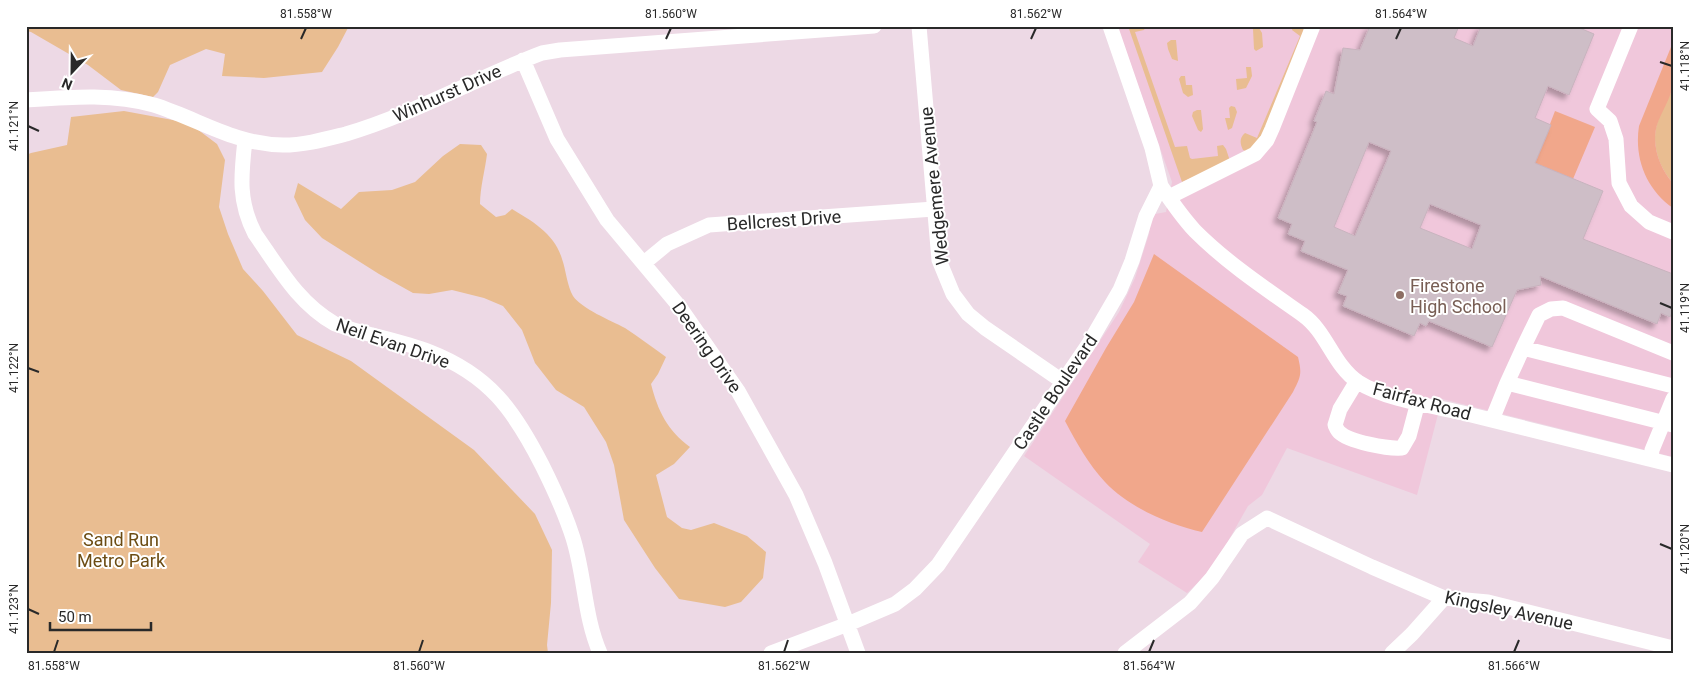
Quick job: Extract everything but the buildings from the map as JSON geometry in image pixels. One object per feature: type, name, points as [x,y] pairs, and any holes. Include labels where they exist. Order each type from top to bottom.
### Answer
[{"type":"street","name":"Winhurst Drive","points":[[26,100],[86,96],[128,99],[154,105],[220,132],[245,140],[283,145],[296,144],[340,136],[404,113],[542,53],[560,50],[874,26]]},
{"type":"street","name":"Wedgemere Avenue","points":[[919,26],[939,260],[947,282],[960,305],[985,328],[1062,381]]},
{"type":"street","points":[[1110,26],[1165,191],[1234,165],[1260,150],[1269,135],[1313,26]]},
{"type":"street","points":[[1631,26],[1597,108],[1610,121],[1616,139],[1619,183],[1631,206],[1649,222],[1673,232]]},
{"type":"street","name":"Deering Drive","points":[[523,60],[557,139],[608,220],[680,306],[738,390],[796,495],[858,653]]},
{"type":"street","name":"Neil Evan Drive","points":[[245,140],[241,185],[244,208],[249,222],[260,242],[307,304],[322,317],[335,324],[428,351],[456,364],[488,386],[507,406],[520,425],[565,514],[576,549],[589,621],[600,653]]},
{"type":"street","name":"Castle Boulevard","points":[[771,653],[848,624],[894,604],[915,590],[938,565],[1088,345],[1120,290],[1132,261],[1146,216],[1165,191]]},
{"type":"street","name":"Fairfax Road","points":[[1165,191],[1194,230],[1213,247],[1306,317],[1321,333],[1342,366],[1357,381],[1377,391],[1418,402],[1673,465]]},
{"type":"street","name":"Bellcrest Drive","points":[[644,262],[667,244],[709,225],[934,208]]},
{"type":"street","points":[[1492,420],[1523,348],[1540,315],[1551,308],[1563,308],[1673,353]]},
{"type":"street","points":[[1523,348],[1673,386]]},
{"type":"street","points":[[1357,381],[1340,409],[1335,425],[1338,432],[1347,437],[1391,449],[1402,448],[1409,436],[1418,402]]},
{"type":"street","points":[[1507,384],[1668,424]]},
{"type":"street","points":[[1651,459],[1652,450],[1668,424],[1673,399]]},
{"type":"street","name":"Kingsley Avenue","points":[[1125,653],[1190,602],[1212,578],[1242,534],[1267,518],[1444,598],[1488,602],[1673,648]]},
{"type":"street","points":[[1392,653],[1444,598]]},
{"type":"shaded area","name":"Firestone High School","points":[[1117,26],[1673,26],[1673,457],[1442,399],[1417,495],[1287,448],[1262,495],[1248,506],[1223,550],[1206,575],[1187,593],[1138,562],[1150,544],[1024,456],[1119,312],[1135,278],[1149,234],[1151,220],[1155,214],[1166,212],[1172,182]]},
{"type":"shaded area","points":[[1673,42],[1673,84],[1657,125],[1655,141],[1664,171],[1673,183],[1673,208],[1656,192],[1644,172],[1638,150],[1638,138],[1639,126]]},
{"type":"shaded area","points":[[1555,111],[1595,127],[1573,179],[1535,163]]},
{"type":"shaded area","points":[[1154,254],[1298,357],[1300,375],[1293,392],[1202,532],[1177,525],[1150,514],[1114,491],[1088,461],[1065,421],[1134,302]]},
{"type":"green space","points":[[26,26],[349,26],[322,72],[264,78],[222,76],[225,54],[206,49],[170,65],[158,92],[153,97],[121,90],[88,65],[31,32],[26,31]]},
{"type":"green space","points":[[1128,26],[1146,26],[1144,30],[1135,32],[1175,147],[1187,146],[1190,158],[1192,159],[1218,156],[1217,146],[1223,145],[1230,161],[1182,182]]},
{"type":"green space","points":[[1293,26],[1304,26],[1303,36],[1259,143],[1248,152],[1243,150],[1241,139],[1245,133],[1257,138],[1300,36],[1292,30]]},
{"type":"green space","points":[[1259,28],[1262,33],[1263,47],[1256,51],[1254,49],[1253,29]]},
{"type":"green space","points":[[1171,40],[1176,40],[1178,61],[1172,59],[1168,49],[1167,43]]},
{"type":"green space","points":[[1246,67],[1251,67],[1252,76],[1246,88],[1237,90],[1236,79],[1247,78]]},
{"type":"green space","points":[[1181,76],[1185,76],[1186,85],[1192,85],[1193,95],[1188,97],[1183,93],[1179,79]]},
{"type":"green space","points":[[1673,87],[1673,183],[1664,171],[1658,157],[1655,135],[1659,118]]},
{"type":"green space","points":[[1231,106],[1235,107],[1237,112],[1232,128],[1228,130],[1225,118],[1230,118],[1229,108]]},
{"type":"green space","points":[[1201,110],[1203,129],[1201,132],[1198,130],[1192,116],[1193,112]]},
{"type":"green space","name":"Sand Run Metro Park","points":[[124,111],[189,123],[217,144],[225,160],[219,207],[228,234],[243,269],[263,291],[297,335],[351,361],[474,450],[535,514],[552,550],[548,653],[26,653],[26,155],[67,145],[71,117]]},
{"type":"green space","points":[[460,144],[481,145],[487,154],[480,204],[496,217],[505,215],[512,209],[542,229],[559,250],[569,288],[577,301],[589,310],[625,328],[666,357],[651,384],[664,419],[675,434],[690,447],[674,464],[656,475],[667,517],[682,528],[691,530],[714,523],[747,536],[766,552],[763,578],[741,602],[725,607],[679,599],[655,568],[624,520],[614,465],[606,442],[584,407],[556,390],[535,363],[522,330],[503,306],[484,298],[452,290],[429,294],[413,293],[322,238],[305,220],[294,197],[298,183],[341,209],[359,192],[392,190],[415,182],[443,156]]},
{"type":"place","name":"Firestone High School","points":[[1400,295]]}]
